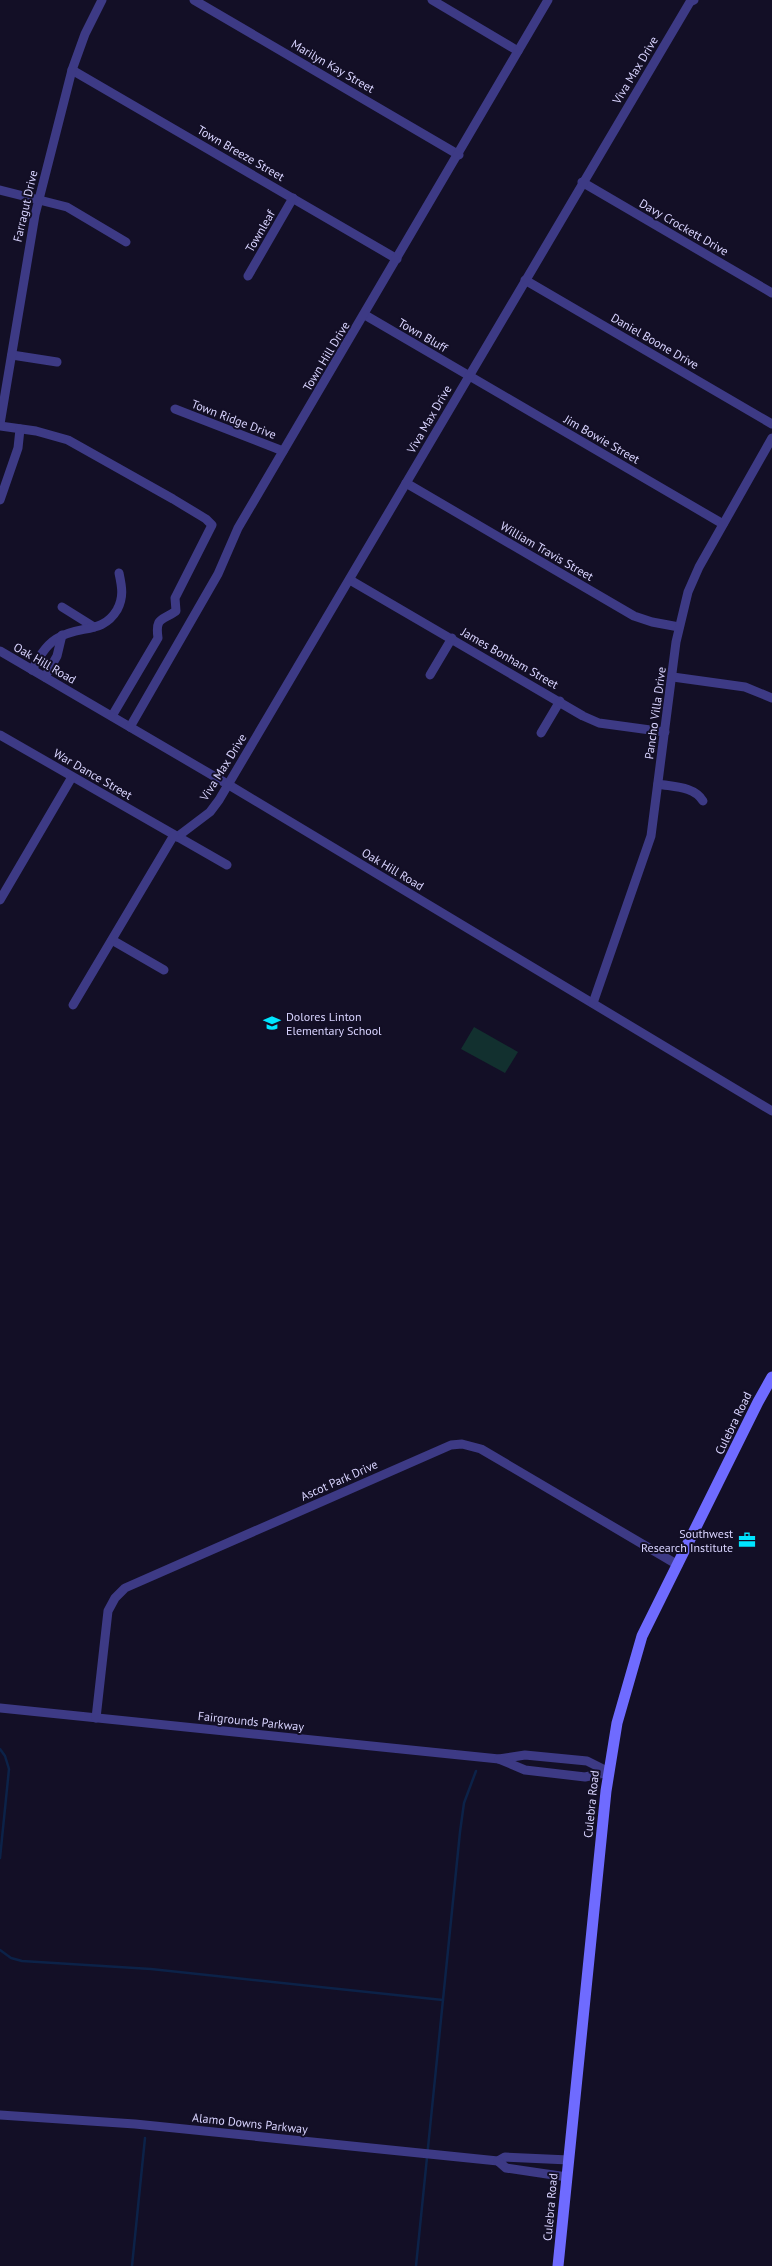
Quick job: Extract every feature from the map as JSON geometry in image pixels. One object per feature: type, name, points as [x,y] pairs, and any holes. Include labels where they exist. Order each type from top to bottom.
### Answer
[{"type":"main road","name":"Culebra Road","points":[[558,2266],[609,1772],[621,1707],[642,1636],[758,1402],[772,1378]]},
{"type":"street","name":"Farragut Drive","points":[[0,425],[30,240],[39,198],[72,70],[85,34],[102,0]]},
{"type":"street","name":"Marilyn Kay Street","points":[[194,0],[459,154]]},
{"type":"street","points":[[432,0],[518,51]]},
{"type":"street","name":"Town Hill Drive","points":[[130,727],[218,574],[238,528],[365,315],[548,0]]},
{"type":"street","name":"Viva Max Drive","points":[[74,1005],[176,836],[210,812],[229,785],[582,182],[692,1]]},
{"type":"street","name":"Town Breeze Street","points":[[72,70],[397,259]]},
{"type":"street","name":"Davy Crockett Drive","points":[[582,182],[772,294]]},
{"type":"street","points":[[0,190],[39,198],[67,207],[126,242]]},
{"type":"street","name":"Townleaf","points":[[248,276],[293,198]]},
{"type":"street","name":"Daniel Boone Drive","points":[[525,280],[772,424]]},
{"type":"street","name":"Town Bluff","points":[[365,315],[469,376]]},
{"type":"street","points":[[12,355],[57,362]]},
{"type":"street","name":"Jim Bowie Street","points":[[469,376],[723,524]]},
{"type":"street","name":"Town Ridge Drive","points":[[175,409],[283,451]]},
{"type":"street","points":[[0,425],[68,440],[173,499],[206,519],[212,525],[175,598],[176,611],[159,621],[157,628],[158,638],[112,716]]},
{"type":"street","points":[[0,500],[18,448],[20,429]]},
{"type":"street","name":"Pancho Villa Drive","points":[[593,1003],[649,845],[679,627],[688,592],[699,567],[772,438]]},
{"type":"street","name":"William Travis Street","points":[[406,483],[634,616],[652,622],[679,627]]},
{"type":"street","points":[[32,670],[42,653],[53,640],[76,629],[94,627],[111,620],[120,604],[123,591],[119,572]]},
{"type":"street","name":"James Bonham Street","points":[[350,580],[599,723],[665,732]]},
{"type":"street","points":[[62,607],[94,627]]},
{"type":"street","points":[[45,677],[57,656],[62,635]]},
{"type":"street","points":[[430,675],[452,638]]},
{"type":"street","name":"Oak Hill Road","points":[[1,654],[45,677],[229,785],[772,1111]]},
{"type":"street","points":[[673,677],[745,687],[772,698]]},
{"type":"street","points":[[541,733],[560,701]]},
{"type":"street","name":"War Dance Street","points":[[0,734],[226,866]]},
{"type":"street","points":[[0,900],[72,777]]},
{"type":"street","points":[[658,784],[687,789],[697,794],[703,801]]},
{"type":"street","points":[[112,940],[164,970]]},
{"type":"street","name":"Ascot Park Drive","points":[[96,1718],[108,1611],[115,1598],[125,1588],[451,1445],[462,1444],[481,1449],[678,1565]]},
{"type":"street","name":"Fairgrounds Parkway","points":[[0,1708],[499,1759],[525,1755],[588,1761],[609,1772]]},
{"type":"street","name":"Fairgrounds Parkway","points":[[499,1759],[524,1770],[586,1777],[609,1772]]},
{"type":"street","name":"Alamo Downs Parkway","points":[[0,2115],[135,2124],[498,2161],[506,2157],[569,2160]]},
{"type":"street","name":"Alamo Downs Parkway","points":[[498,2161],[506,2168],[567,2177]]},
{"type":"green space","points":[[474,1027],[518,1052],[505,1073],[461,1049]]},
{"type":"waterway","points":[[0,1749],[5,1756],[9,1769],[0,1858]]},
{"type":"waterway","points":[[416,2266],[460,1832],[464,1803],[476,1771]]},
{"type":"waterway","points":[[0,1950],[11,1958],[22,1961],[151,1969],[443,2000]]},
{"type":"waterway","points":[[132,2266],[145,2138]]},
{"type":"place","name":"Dolores Linton Elementary School","points":[[272,1023]]},
{"type":"place","name":"Southwest Research Institute","points":[[747,1540]]}]
